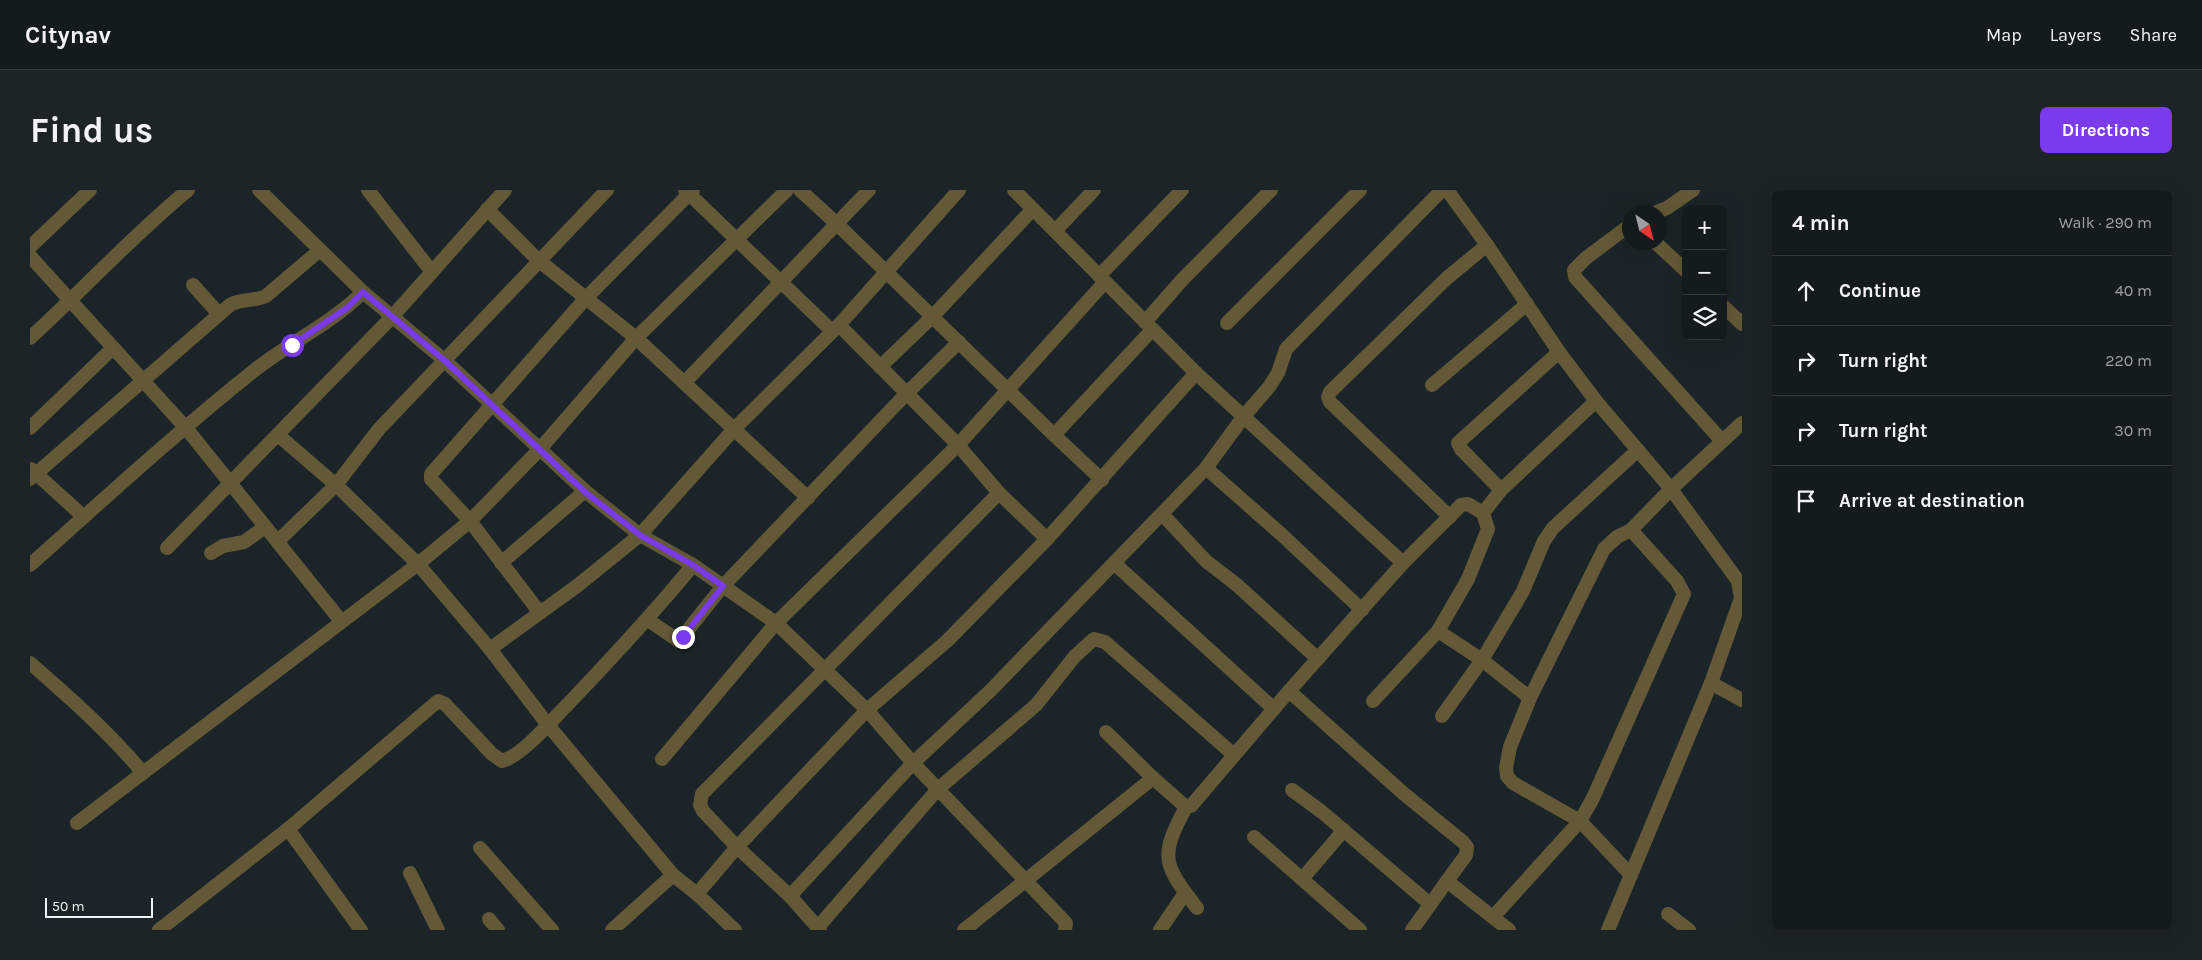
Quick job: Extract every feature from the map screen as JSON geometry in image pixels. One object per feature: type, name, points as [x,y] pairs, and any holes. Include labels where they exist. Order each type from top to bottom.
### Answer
[{"type":"street","points":[[30,247],[90,190]]},
{"type":"street","points":[[30,338],[71,301],[127,243],[188,190]]},
{"type":"street","points":[[259,190],[391,318],[444,360],[585,492],[640,535],[693,565],[776,623],[867,710],[913,763],[1066,923],[1065,930]]},
{"type":"street","points":[[368,190],[432,272]]},
{"type":"street","points":[[167,548],[278,435],[322,386],[391,318],[505,190]]},
{"type":"street","points":[[278,541],[336,485],[379,429],[538,260],[607,190]]},
{"type":"street","points":[[77,823],[418,564],[470,521],[540,448],[636,338],[787,190]]},
{"type":"street","points":[[800,190],[838,224],[1054,436],[1102,480]]},
{"type":"street","points":[[685,382],[869,190]]},
{"type":"street","points":[[490,649],[540,613],[640,535],[735,428],[836,328],[887,273],[959,190]]},
{"type":"street","points":[[1014,190],[1196,373],[1403,563]]},
{"type":"street","points":[[1055,231],[1094,190]]},
{"type":"street","points":[[662,759],[776,623],[958,445],[1182,190]]},
{"type":"street","points":[[1054,436],[1148,326],[1182,280],[1271,190]]},
{"type":"street","points":[[1227,323],[1360,190]]},
{"type":"street","points":[[790,896],[913,763],[990,691],[1206,468],[1244,416],[1259,401],[1278,373],[1286,349],[1442,190]]},
{"type":"street","points":[[1447,190],[1487,245],[1559,352],[1596,401],[1672,489],[1738,581],[1741,598],[1711,683],[1608,930]]},
{"type":"street","points":[[1667,208],[1693,190]]},
{"type":"street","points":[[540,613],[470,521],[431,479],[432,474],[586,298],[689,191],[781,281],[880,366],[958,445],[999,493],[1047,539]]},
{"type":"street","points":[[487,209],[538,260],[636,338],[685,382],[808,498]]},
{"type":"street","points":[[880,366],[932,317],[1033,209]]},
{"type":"street","points":[[1622,231],[1586,258],[1574,270],[1575,277],[1722,441]]},
{"type":"street","points":[[1450,516],[1330,402],[1328,397],[1330,392],[1447,278],[1487,245]]},
{"type":"street","points":[[84,517],[32,474],[219,314],[239,300],[258,300],[266,296],[320,250]]},
{"type":"street","points":[[1664,250],[1682,267]]},
{"type":"street","points":[[30,256],[186,428],[341,621]]},
{"type":"street","points":[[193,285],[219,314]]},
{"type":"street","points":[[30,565],[257,368],[347,308],[363,292]]},
{"type":"street","points":[[1432,385],[1527,304]]},
{"type":"street","points":[[1727,310],[1742,324]]},
{"type":"street","points":[[648,620],[679,641],[723,586],[906,394],[959,342]]},
{"type":"street","points":[[30,428],[113,348]]},
{"type":"street","points":[[1501,490],[1460,449],[1458,443],[1559,352]]},
{"type":"street","points":[[697,894],[737,848],[867,710],[948,640],[1047,539],[1102,480],[1196,373]]},
{"type":"street","points":[[1483,514],[1501,490],[1596,401]]},
{"type":"street","points":[[1631,875],[1580,822],[1514,783],[1507,776],[1506,768],[1510,747],[1530,698],[1604,549],[1617,538],[1631,530],[1742,423]]},
{"type":"street","points":[[278,435],[336,485],[418,564],[490,649],[548,725],[673,875],[697,894],[734,930]]},
{"type":"street","points":[[1442,716],[1482,660],[1523,591],[1544,541],[1553,528],[1638,450]]},
{"type":"street","points":[[1206,468],[1362,610]]},
{"type":"street","points":[[501,563],[585,492]]},
{"type":"street","points":[[999,493],[702,794],[700,805],[703,811],[737,848],[790,896],[819,929],[938,789],[1036,705],[1075,656],[1094,640],[1105,642],[1234,755]]},
{"type":"street","points":[[1197,908],[1185,892],[1170,865],[1168,855],[1171,835],[1186,807],[1191,806],[1289,691],[1403,563],[1461,505],[1468,504],[1483,514],[1488,528],[1468,579],[1438,631],[1373,701]]},
{"type":"street","points":[[1162,514],[1206,561],[1318,659]]},
{"type":"street","points":[[210,553],[223,546],[244,542],[265,527]]},
{"type":"street","points":[[1493,917],[1580,822],[1593,798],[1684,594],[1677,581],[1631,530]]},
{"type":"street","points":[[1114,563],[1274,709]]},
{"type":"street","points":[[159,930],[288,829],[438,701],[445,704],[492,754],[502,761],[511,759],[548,725],[648,620],[693,565]]},
{"type":"street","points":[[1438,631],[1482,660],[1530,698]]},
{"type":"street","points":[[30,663],[96,722],[143,773]]},
{"type":"street","points":[[1711,683],[1742,700]]},
{"type":"street","points":[[1289,691],[1403,793],[1467,847],[1466,855],[1412,930]]},
{"type":"street","points":[[1106,732],[1186,807]]},
{"type":"street","points":[[964,930],[1153,778]]},
{"type":"street","points":[[1292,790],[1344,830],[1430,904]]},
{"type":"street","points":[[288,829],[356,928]]},
{"type":"street","points":[[1302,879],[1344,830]]},
{"type":"street","points":[[1254,837],[1360,930]]},
{"type":"street","points":[[480,848],[552,930]]},
{"type":"street","points":[[410,873],[438,930]]},
{"type":"street","points":[[612,930],[673,875]]},
{"type":"street","points":[[1447,881],[1493,917],[1505,929]]},
{"type":"street","points":[[1160,930],[1185,892]]},
{"type":"street","points":[[1668,914],[1689,930]]},
{"type":"street","points":[[489,919],[498,930]]},
{"type":"route","points":[[292,345],[347,308],[363,292],[391,318],[444,360],[585,492],[640,535],[693,565],[723,586],[683,637]]}]
